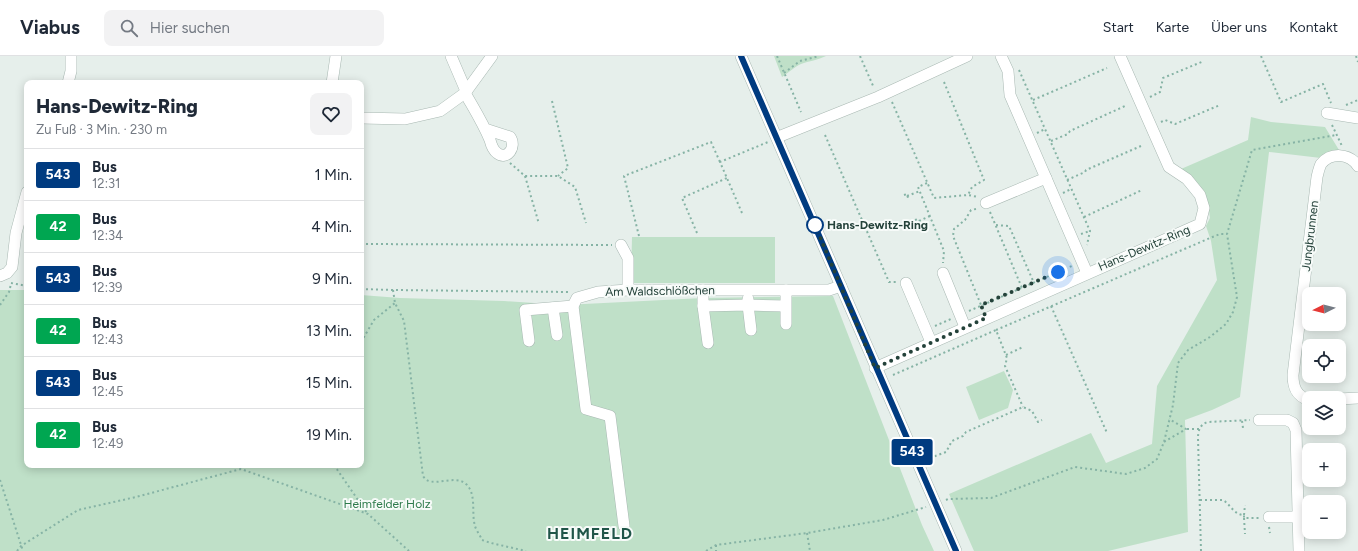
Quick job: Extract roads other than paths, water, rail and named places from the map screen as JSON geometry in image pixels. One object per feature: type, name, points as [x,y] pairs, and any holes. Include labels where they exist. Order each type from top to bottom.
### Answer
[{"type":"street","points":[[69,80],[71,71],[71,56]]},
{"type":"street","points":[[332,80],[336,56]]},
{"type":"street","points":[[451,56],[466,92],[494,150],[497,154],[501,155],[510,152],[512,149],[512,140],[510,137],[485,129]]},
{"type":"street","points":[[364,118],[405,119],[440,111],[466,92],[492,56]]},
{"type":"street","points":[[741,56],[778,138],[875,368],[956,551]]},
{"type":"street","points":[[778,138],[878,97],[967,56]]},
{"type":"street","name":"Hans-Dewitz-Ring","points":[[1001,56],[1008,71],[1010,95],[1087,273]]},
{"type":"street","name":"Hans-Dewitz-Ring","points":[[875,368],[1200,224],[1204,208],[1200,195],[1187,179],[1169,167],[1120,56]]},
{"type":"street","points":[[1329,108],[1358,118]]},
{"type":"street","name":"Jungbrunnen","points":[[1302,396],[1296,392],[1293,382],[1293,375],[1317,177],[1320,166],[1325,161],[1340,156],[1352,158],[1358,166]]},
{"type":"street","points":[[987,204],[1046,178]]},
{"type":"street","points":[[0,276],[11,270],[16,233],[24,203]]},
{"type":"street","points":[[621,245],[628,258],[628,290]]},
{"type":"street","points":[[942,272],[965,327]]},
{"type":"street","points":[[906,283],[931,342]]},
{"type":"street","name":"Am Waldschlößchen","points":[[529,342],[525,310],[553,308],[575,302],[598,292],[628,290],[829,290],[840,286]]},
{"type":"street","points":[[703,290],[703,306],[708,343]]},
{"type":"street","points":[[748,290],[751,330]]},
{"type":"street","points":[[786,290],[786,324]]},
{"type":"street","points":[[575,302],[586,409],[610,416],[624,526]]},
{"type":"street","points":[[703,306],[785,306]]},
{"type":"street","points":[[553,308],[557,335]]},
{"type":"street","points":[[1346,399],[1358,398]]},
{"type":"street","points":[[1259,420],[1287,420],[1293,423],[1296,430],[1299,551]]},
{"type":"street","points":[[1268,518],[1298,517]]},
{"type":"place","name":"Hans-Dewitz-Ring","points":[[815,225]]},
{"type":"district","name":"HEIMFELD","points":[[590,533]]},
{"type":"park label","name":"Heimfelder Holz","points":[[387,504]]}]
